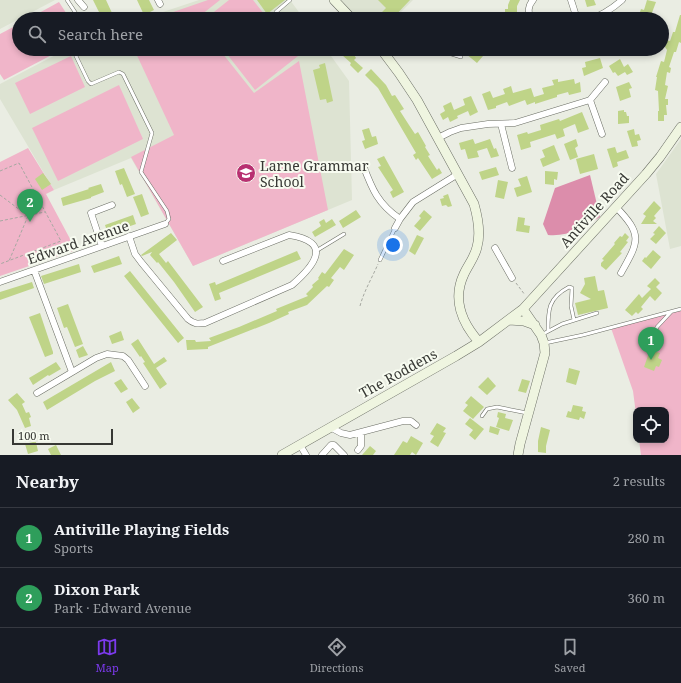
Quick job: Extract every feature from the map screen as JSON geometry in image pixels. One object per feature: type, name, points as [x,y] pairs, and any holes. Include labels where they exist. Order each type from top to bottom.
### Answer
[{"type":"street","points":[[78,0],[84,7]]},
{"type":"street","points":[[334,0],[345,12]]},
{"type":"street","points":[[528,12],[533,0]]},
{"type":"street","points":[[572,0],[575,12]]},
{"type":"street","points":[[607,12],[622,0]]},
{"type":"street","points":[[386,56],[408,87],[474,204],[479,222],[478,245],[461,283],[458,302],[463,320],[479,342]]},
{"type":"street","points":[[438,138],[461,128],[488,124],[515,123],[590,100],[605,82]]},
{"type":"street","points":[[590,100],[602,134]]},
{"type":"street","points":[[500,124],[512,168]]},
{"type":"street","name":"Antiville Road","points":[[527,305],[616,208],[660,157],[681,127]]},
{"type":"street","points":[[363,165],[377,197],[384,207],[400,219]]},
{"type":"street","points":[[395,228],[411,204],[417,198],[458,174]]},
{"type":"street","points":[[102,246],[91,213],[112,205]]},
{"type":"street","points":[[616,208],[632,226],[636,234],[636,242],[632,253],[621,273]]},
{"type":"street","name":"Edward Avenue","points":[[0,282],[165,224]]},
{"type":"street","points":[[129,236],[135,254],[141,262],[188,319],[193,323],[198,324],[205,323],[292,285],[303,276],[313,264],[316,257],[316,251],[310,243],[298,237],[289,236],[223,261]]},
{"type":"street","points":[[495,248],[512,278]]},
{"type":"street","points":[[34,270],[72,372]]},
{"type":"street","points":[[518,455],[544,360],[544,336],[535,325],[527,305]]},
{"type":"street","name":"The Roddens","points":[[282,455],[479,342],[527,305]]},
{"type":"street","points":[[509,320],[524,321],[535,325]]},
{"type":"street","points":[[37,393],[102,355],[115,354],[123,356],[128,360],[145,386]]},
{"type":"street","points":[[330,427],[341,433],[350,435],[403,421],[411,421],[416,425]]},
{"type":"street","points":[[358,450],[361,446],[361,433]]},
{"type":"street","points":[[300,445],[306,455]]},
{"type":"street","points":[[322,455],[330,445],[334,445],[344,455]]},
{"type":"lane","points":[[67,0],[75,12]]},
{"type":"lane","points":[[276,12],[290,0]]},
{"type":"lane","points":[[76,56],[88,81],[91,84],[119,72],[123,74],[152,133],[141,172],[167,210],[169,219],[165,224]]},
{"type":"lane","points":[[380,260],[395,228]]},
{"type":"lane","points":[[316,251],[344,234]]},
{"type":"lane","points":[[544,336],[550,305],[565,289],[569,287],[572,288],[571,306],[574,320]]},
{"type":"lane","points":[[544,336],[583,335],[681,309]]},
{"type":"lane","points":[[653,336],[657,327],[671,312]]},
{"type":"lane","points":[[544,336],[562,324],[597,313]]},
{"type":"lane","points":[[482,416],[486,409],[497,406],[528,414]]},
{"type":"path","points":[[0,171],[19,163],[60,242],[0,264]]},
{"type":"path","points":[[0,195],[28,216]]},
{"type":"path","points":[[0,221],[45,212]]},
{"type":"path","points":[[10,260],[28,216]]},
{"type":"path","points":[[360,306],[364,293],[380,260]]},
{"type":"path","points":[[512,278],[527,305]]},
{"type":"shaded area","points":[[0,0],[55,0],[32,12],[12,12],[12,23],[0,29]]},
{"type":"shaded area","points":[[199,0],[290,0],[299,12],[163,12]]},
{"type":"shaded area","points":[[208,0],[220,0],[205,12],[173,12]]},
{"type":"shaded area","points":[[229,0],[253,0],[262,12],[214,12]]},
{"type":"shaded area","points":[[340,0],[413,0],[401,12],[351,12]]},
{"type":"shaded area","points":[[59,2],[65,12],[41,12]]},
{"type":"shaded area","points":[[12,28],[12,56],[50,56],[4,80],[0,74],[0,34]]},
{"type":"shaded area","name":"Larne Grammar School","points":[[54,56],[331,56],[349,81],[352,200],[193,266],[131,158],[54,190],[0,99],[0,84]]},
{"type":"shaded area","points":[[71,56],[85,87],[30,114],[15,83]]},
{"type":"shaded area","points":[[137,56],[225,56],[254,93],[299,61],[328,210],[193,266],[131,157],[174,135]]},
{"type":"shaded area","points":[[228,56],[298,56],[255,90]]},
{"type":"shaded area","points":[[119,85],[143,139],[58,181],[32,128]]},
{"type":"shaded area","points":[[681,139],[681,246],[670,249],[656,174]]},
{"type":"shaded area","points":[[28,148],[54,190],[46,194],[76,250],[0,276],[0,162]]},
{"type":"shaded area","points":[[590,175],[600,217],[582,228],[569,233],[548,235],[543,224],[555,188]]},
{"type":"shaded area","points":[[681,309],[681,455],[641,455],[639,443],[669,443],[669,407],[635,407],[633,391],[611,328]]},
{"type":"building","points":[[93,0],[106,0],[112,12],[99,12]]},
{"type":"building","points":[[137,0],[149,0],[154,10],[150,12],[143,12]]},
{"type":"building","points":[[257,0],[285,0],[270,12],[266,12]]},
{"type":"building","points":[[378,0],[410,0],[399,12],[382,12],[386,8]]},
{"type":"building","points":[[510,0],[520,0],[517,6],[517,12],[505,12],[505,9],[508,9]]},
{"type":"building","points":[[585,0],[594,0],[596,5],[587,7]]},
{"type":"building","points":[[647,0],[656,2],[652,12],[640,12],[641,9],[644,10]]},
{"type":"building","points":[[681,15],[681,43],[679,42],[676,52],[674,52],[669,67],[671,68],[670,73],[667,72],[665,85],[668,86],[665,99],[668,99],[668,105],[666,105],[667,115],[664,115],[664,121],[658,121],[658,91],[655,90],[656,77],[661,61],[664,62],[666,56],[669,56],[669,41],[673,32],[675,32]]},
{"type":"building","points":[[343,56],[355,56],[356,58],[354,60],[363,68],[358,73],[350,65],[351,63]]},
{"type":"building","points":[[468,56],[483,56],[477,63]]},
{"type":"building","points":[[600,58],[603,68],[584,76],[582,68],[586,67],[585,62]]},
{"type":"building","points":[[620,59],[624,67],[628,64],[633,72],[627,75],[625,72],[618,76],[615,72],[613,73],[609,66]]},
{"type":"building","points":[[325,63],[333,101],[327,103],[326,99],[320,100],[313,70],[320,68],[319,65]]},
{"type":"building","points":[[371,69],[386,85],[392,96],[395,95],[404,109],[400,111],[415,134],[418,132],[430,155],[428,156],[437,170],[439,168],[442,173],[432,179],[418,158],[416,160],[413,155],[416,153],[378,88],[365,75]]},
{"type":"building","points":[[558,79],[558,82],[574,79],[575,84],[580,82],[581,92],[569,95],[568,92],[535,104],[535,102],[527,105],[525,100],[509,106],[507,102],[496,106],[496,108],[488,110],[482,94],[490,91],[493,98],[505,94],[503,89],[511,86],[513,93],[531,88],[534,97],[544,94],[542,88],[554,85],[552,80]]},
{"type":"building","points":[[629,82],[632,88],[629,89],[631,97],[620,101],[616,87]]},
{"type":"building","points":[[471,96],[478,112],[470,116],[468,111],[457,116],[458,118],[450,122],[448,117],[443,120],[440,114],[445,111],[443,106],[451,102],[454,110],[465,105],[463,99]]},
{"type":"building","points":[[624,110],[627,116],[629,116],[629,123],[618,124],[618,111]]},
{"type":"building","points":[[582,112],[589,129],[578,133],[575,124],[563,129],[565,136],[557,139],[555,134],[530,142],[531,147],[521,150],[517,135],[527,132],[528,134],[541,130],[540,125],[559,119],[560,121]]},
{"type":"building","points":[[369,128],[372,137],[376,136],[378,144],[365,149],[362,141],[365,140],[362,130]]},
{"type":"building","points":[[634,129],[635,135],[639,134],[641,140],[637,141],[638,146],[632,147],[627,131]]},
{"type":"building","points":[[473,139],[475,144],[490,139],[499,156],[491,158],[487,148],[477,151],[479,157],[468,159],[465,149],[461,150],[459,143]]},
{"type":"building","points":[[576,139],[578,146],[575,148],[578,157],[570,160],[564,144]]},
{"type":"building","points":[[554,145],[560,160],[543,167],[540,159],[545,157],[542,150]]},
{"type":"building","points":[[615,147],[617,153],[626,150],[629,158],[617,162],[618,166],[613,168],[607,149]]},
{"type":"building","points":[[594,154],[598,169],[580,174],[576,159]]},
{"type":"building","points":[[384,156],[404,192],[393,198],[390,192],[393,190],[378,167],[381,166],[377,159]]},
{"type":"building","points":[[496,167],[499,175],[482,180],[479,172]]},
{"type":"building","points":[[124,168],[135,194],[127,197],[122,184],[120,185],[115,171]]},
{"type":"building","points":[[545,171],[558,172],[557,180],[554,179],[554,185],[545,184]]},
{"type":"building","points":[[43,173],[51,184],[42,190],[35,179]]},
{"type":"building","points":[[527,176],[532,192],[517,197],[514,188],[521,186],[518,179]]},
{"type":"building","points":[[498,180],[508,182],[504,199],[495,197]]},
{"type":"building","points":[[101,184],[104,192],[91,198],[63,206],[61,198]]},
{"type":"building","points":[[142,194],[149,214],[141,217],[133,197]]},
{"type":"building","points":[[448,194],[452,206],[442,206],[440,199],[444,198],[443,196]]},
{"type":"building","points":[[654,201],[661,208],[654,216],[656,218],[653,221],[657,224],[641,224],[646,216],[643,214]]},
{"type":"building","points":[[356,210],[361,217],[343,228],[339,221]]},
{"type":"building","points":[[424,210],[432,217],[420,231],[414,226],[421,218],[419,216]]},
{"type":"building","points":[[133,215],[136,224],[108,234],[105,225]]},
{"type":"building","points":[[518,217],[525,218],[524,225],[530,226],[529,233],[516,231]]},
{"type":"building","points":[[324,219],[326,223],[332,219],[336,225],[315,237],[312,232],[321,226],[319,222]]},
{"type":"building","points":[[659,226],[666,233],[656,244],[650,239],[655,234],[653,233]]},
{"type":"building","points":[[171,233],[177,240],[159,254],[166,263],[168,261],[203,307],[195,312],[174,282],[158,262],[157,263],[150,255],[152,252],[142,256],[141,255]]},
{"type":"building","points":[[625,233],[629,237],[626,241],[628,242],[620,252],[622,253],[606,270],[601,266],[601,263],[604,260],[602,259],[620,236],[622,237]]},
{"type":"building","points":[[417,235],[424,238],[415,255],[409,251]]},
{"type":"building","points":[[344,249],[354,255],[344,270],[340,267],[331,278],[334,280],[329,287],[327,286],[307,305],[288,312],[289,314],[269,323],[208,347],[208,349],[187,350],[186,340],[195,340],[196,342],[211,341],[209,338],[277,311],[276,309],[308,296],[306,294],[313,287],[312,285],[319,279],[318,278],[322,272],[325,274]]},
{"type":"building","points":[[653,250],[661,257],[651,269],[642,261]]},
{"type":"building","points":[[297,251],[301,259],[219,293],[221,299],[215,301],[209,284],[215,282],[216,285]]},
{"type":"building","points":[[119,256],[122,264],[94,273],[91,266]]},
{"type":"building","points":[[79,264],[81,272],[44,284],[41,276]]},
{"type":"building","points":[[130,271],[184,338],[178,343],[124,276]]},
{"type":"building","points":[[595,276],[598,291],[604,290],[608,308],[578,315],[575,303],[591,299],[580,293],[585,284],[584,278]]},
{"type":"building","points":[[655,278],[660,283],[656,287],[662,293],[655,301],[650,296],[641,307],[643,309],[638,314],[636,312],[632,316],[625,310],[639,294],[642,298],[651,289],[647,286]]},
{"type":"building","points":[[32,282],[34,288],[0,300],[0,292]]},
{"type":"building","points":[[68,304],[83,344],[75,347],[67,327],[64,328],[57,308]]},
{"type":"building","points":[[40,313],[53,352],[53,354],[45,357],[29,317]]},
{"type":"building","points":[[121,331],[124,340],[112,344],[109,336]]},
{"type":"building","points":[[138,339],[154,364],[164,357],[167,361],[156,368],[167,384],[160,389],[143,363],[145,362],[131,344]]},
{"type":"building","points":[[83,346],[88,355],[79,358],[76,350]]},
{"type":"building","points":[[650,350],[660,353],[658,358],[662,360],[659,367],[656,366],[654,371],[644,367]]},
{"type":"building","points":[[56,362],[61,369],[49,376],[48,375],[33,385],[29,378]]},
{"type":"building","points":[[111,362],[115,371],[95,381],[47,410],[43,402]]},
{"type":"building","points":[[569,368],[580,371],[576,385],[566,382]]},
{"type":"building","points":[[488,377],[496,386],[487,395],[478,387]]},
{"type":"building","points":[[121,379],[128,389],[121,393],[114,383]]},
{"type":"building","points":[[522,379],[530,381],[526,393],[518,391]]},
{"type":"building","points":[[17,393],[25,402],[22,404],[26,413],[29,412],[31,417],[29,418],[31,426],[25,428],[17,410],[8,400]]},
{"type":"building","points":[[471,396],[484,407],[473,419],[463,411],[468,405],[465,403]]},
{"type":"building","points":[[132,398],[140,408],[133,413],[126,402]]},
{"type":"building","points":[[573,405],[583,407],[582,411],[586,412],[584,419],[580,417],[579,420],[566,417],[568,411],[571,412]]},
{"type":"building","points":[[498,412],[506,414],[505,418],[513,420],[509,431],[496,427],[499,418],[497,417]]},
{"type":"building","points":[[470,418],[484,429],[475,440],[469,435],[473,430],[465,424]]},
{"type":"building","points":[[437,423],[446,428],[443,432],[446,433],[438,447],[430,442],[434,436],[430,434]]},
{"type":"building","points":[[490,426],[500,429],[498,435],[489,432]]},
{"type":"building","points":[[541,427],[550,430],[546,453],[538,452],[538,441]]},
{"type":"building","points":[[411,436],[423,443],[416,455],[412,452],[410,455],[394,455],[403,441],[407,443]]},
{"type":"building","points":[[36,442],[38,451],[28,454],[25,444]]},
{"type":"building","points":[[56,445],[61,455],[51,455],[48,449]]},
{"type":"building","points":[[370,446],[376,451],[373,455],[362,455]]},
{"type":"place","name":"Larne Grammar School","points":[[246,173]]},
{"type":"place","name":"Dixon Park","points":[[30,222]]},
{"type":"place","name":"Antiville Playing Fields","points":[[651,360]]}]
